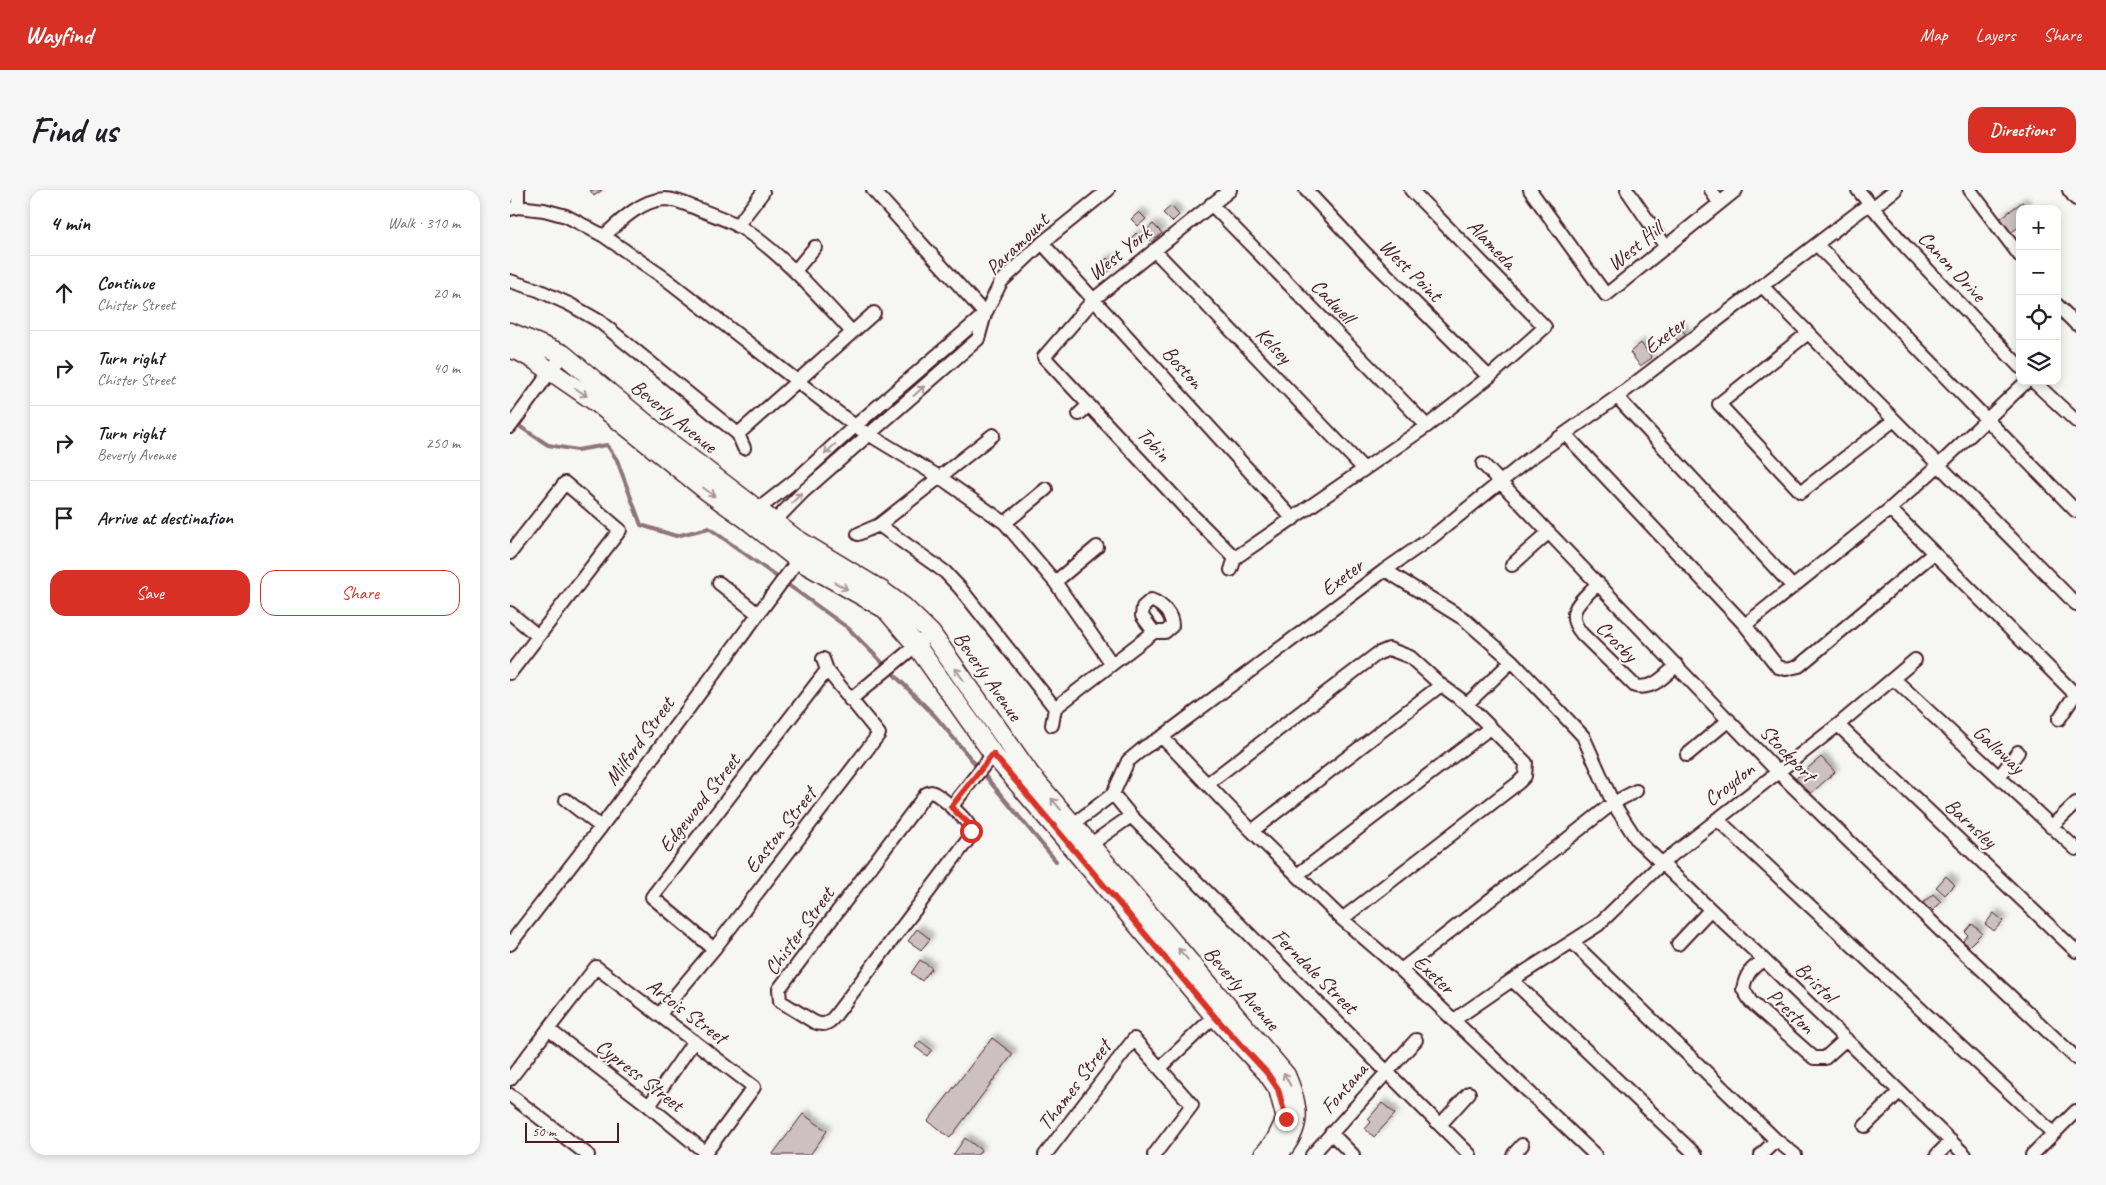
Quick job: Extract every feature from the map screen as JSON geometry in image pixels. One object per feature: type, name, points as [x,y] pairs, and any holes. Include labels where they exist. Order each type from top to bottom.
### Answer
[{"type":"street","points":[[518,190],[514,208],[544,210],[566,216],[604,236],[666,279],[855,426],[871,434],[940,478],[1005,523],[1055,582],[1112,664]]},
{"type":"street","points":[[873,190],[985,314]]},
{"type":"street","name":"Paramount","points":[[985,314],[1001,282],[1042,243],[1108,190]]},
{"type":"street","name":"West York","points":[[1044,357],[1094,299],[1230,190]]},
{"type":"street","name":"West Point","points":[[1306,190],[1489,377]]},
{"type":"street","name":"Alameda","points":[[1411,190],[1550,328],[1489,377]]},
{"type":"street","name":"West Hill","points":[[1530,190],[1606,295],[1736,190]]},
{"type":"street","points":[[1627,190],[1666,247]]},
{"type":"street","points":[[1710,190],[1719,203]]},
{"type":"street","name":"Canon Drive","points":[[1858,190],[1906,247],[2016,363]]},
{"type":"street","name":"Exeter","points":[[1594,1155],[1401,970],[1342,919],[1252,831],[1162,737],[1430,538],[1502,481],[1617,397],[1762,286],[1895,190]]},
{"type":"street","points":[[1970,190],[2016,251]]},
{"type":"street","points":[[2070,190],[2076,199]]},
{"type":"street","points":[[737,226],[763,192]]},
{"type":"street","points":[[604,236],[634,210],[667,195],[737,226],[795,271],[852,332]]},
{"type":"street","name":"Cadwell","points":[[1211,204],[1427,426]]},
{"type":"street","name":"Boston","points":[[1042,243],[1293,519]]},
{"type":"street","points":[[1817,245],[2076,511]]},
{"type":"street","points":[[795,271],[815,247]]},
{"type":"street","name":"Kelsey","points":[[1154,250],[1364,469]]},
{"type":"street","points":[[510,281],[538,290],[569,304],[599,322],[738,434],[744,448]]},
{"type":"street","points":[[1762,286],[2076,604]]},
{"type":"street","points":[[2061,309],[2076,324]]},
{"type":"street","points":[[738,434],[874,313]]},
{"type":"street","points":[[752,514],[798,478],[855,426],[985,314]]},
{"type":"street","points":[[768,528],[802,492],[978,339],[985,314]]},
{"type":"street","name":"Beverly Avenue","points":[[510,332],[563,354],[768,528],[793,567],[885,609],[916,645],[989,758],[1067,829]]},
{"type":"street","points":[[1808,333],[1719,404],[1801,492],[1894,420]]},
{"type":"street","name":"Beverly Avenue","points":[[510,349],[518,351],[551,371],[597,403],[708,492],[752,514]]},
{"type":"street","points":[[513,423],[563,354]]},
{"type":"street","points":[[1031,357],[1044,357]]},
{"type":"street","name":"Tobin","points":[[1044,357],[1138,456],[1181,513],[1233,564],[1293,519]]},
{"type":"street","points":[[1293,519],[1427,426],[1489,377]]},
{"type":"street","points":[[1745,625],[1890,509],[2023,385]]},
{"type":"street","points":[[2038,385],[2076,421]]},
{"type":"street","points":[[1617,397],[1794,586]]},
{"type":"street","points":[[1079,414],[1090,405]]},
{"type":"street","points":[[858,534],[879,525],[993,434]]},
{"type":"street","points":[[1566,435],[1745,625],[1778,667],[1786,669],[1799,666],[1934,553]]},
{"type":"street","points":[[1128,464],[1138,456]]},
{"type":"street","name":"Stockport","points":[[1483,464],[1502,481],[1777,771],[1940,930],[2076,1058]]},
{"type":"street","points":[[510,554],[565,483],[620,530],[510,673]]},
{"type":"street","points":[[1005,523],[1046,489]]},
{"type":"street","points":[[1890,509],[2076,694],[2059,719]]},
{"type":"street","points":[[879,525],[945,572],[1055,708]]},
{"type":"street","name":"Beverly Avenue","points":[[768,528],[795,538],[881,590],[904,607],[931,634],[1067,829],[1221,1011],[1278,1089],[1286,1119],[1275,1141],[1263,1155]]},
{"type":"street","points":[[1512,565],[1549,532]]},
{"type":"street","points":[[1055,582],[1097,547]]},
{"type":"street","name":"Milford Street","points":[[510,944],[601,827],[793,567]]},
{"type":"street","name":"Bristol","points":[[1385,570],[1464,619],[1512,661],[1582,736],[1613,804],[1637,840],[1965,1155]]},
{"type":"street","points":[[719,583],[758,614]]},
{"type":"street","name":"Crosby","points":[[1598,583],[1574,609],[1573,620],[1575,627],[1635,686],[1644,688],[1654,685],[1676,665]]},
{"type":"street","points":[[510,613],[538,636]]},
{"type":"street","points":[[1052,725],[1055,708],[1154,632]]},
{"type":"street","points":[[850,700],[931,634]]},
{"type":"street","points":[[1207,784],[1378,654],[1389,649],[1404,655],[1467,704],[1526,763],[1525,776],[1342,919]]},
{"type":"street","name":"Croydon","points":[[1454,1020],[1598,925],[1662,863],[1838,725],[1915,660]]},
{"type":"street","points":[[1467,704],[1512,661]]},
{"type":"street","name":"Easton Street","points":[[660,1015],[881,735],[850,700],[825,664]]},
{"type":"street","name":"Edgewood Street","points":[[714,949],[652,898],[825,664]]},
{"type":"street","name":"Galloway","points":[[1894,679],[2076,849]]},
{"type":"street","points":[[1252,831],[1442,685]]},
{"type":"street","points":[[1687,755],[1729,720]]},
{"type":"street","name":"Barnsley","points":[[1838,725],[2076,950]]},
{"type":"street","points":[[1297,875],[1490,728]]},
{"type":"street","points":[[1067,829],[1113,794],[1128,761],[1145,747],[1162,737]]},
{"type":"street","points":[[1999,777],[2018,752]]},
{"type":"street","points":[[951,807],[989,758]]},
{"type":"street","points":[[1401,970],[1613,804],[1636,791]]},
{"type":"street","name":"Chister Street","points":[[934,793],[951,807],[968,823],[971,831],[970,837],[830,1021],[826,1024],[820,1024],[780,1001],[778,995],[782,986],[926,794],[934,793]]},
{"type":"street","name":"Ferndale Street","points":[[1113,794],[1131,816],[1470,1155]]},
{"type":"street","points":[[566,800],[601,827]]},
{"type":"street","points":[[2051,827],[2076,803]]},
{"type":"street","points":[[1084,849],[1131,816]]},
{"type":"street","points":[[1717,819],[2053,1133]]},
{"type":"street","points":[[1678,944],[1710,910]]},
{"type":"street","points":[[1572,942],[1776,1140],[1795,1155]]},
{"type":"street","name":"Preston","points":[[1764,960],[1752,968],[1746,977],[1743,989],[1751,1002],[1814,1058],[1825,1058],[1846,1039]]},
{"type":"street","name":"Artois Street","points":[[548,1029],[596,966],[754,1087],[705,1154]]},
{"type":"street","points":[[1512,980],[1696,1155]]},
{"type":"street","points":[[1154,1155],[1192,1105],[1160,1068],[1221,1011]]},
{"type":"street","name":"Beverly Avenue","points":[[1221,1011],[1286,1075],[1294,1094],[1298,1120],[1286,1146],[1278,1155]]},
{"type":"street","points":[[510,1079],[548,1029]]},
{"type":"street","name":"Cypress Street","points":[[548,1029],[649,1106],[705,1154]]},
{"type":"street","name":"Thames Street","points":[[1045,1155],[1134,1039],[1160,1068]]},
{"type":"street","name":"Fontana","points":[[1312,1155],[1416,1040]]},
{"type":"street","points":[[649,1106],[694,1041]]},
{"type":"street","points":[[1865,1126],[1899,1092]]},
{"type":"street","points":[[1440,1125],[1469,1093]]},
{"type":"street","points":[[510,1095],[588,1155]]},
{"type":"street","points":[[2032,1155],[2076,1111]]},
{"type":"street","points":[[1332,1133],[1353,1155]]},
{"type":"street","points":[[1761,1155],[1776,1140]]},
{"type":"street","points":[[1937,1155],[1951,1141]]},
{"type":"street","points":[[1513,1155],[1522,1146]]},
{"type":"building","points":[[590,190],[602,190],[594,196]]},
{"type":"building","points":[[1171,206],[1179,215],[1172,222],[1163,213]]},
{"type":"building","points":[[2016,207],[2016,229],[2008,235],[1997,221]]},
{"type":"building","points":[[1139,212],[1146,219],[1138,226],[1131,219]]},
{"type":"building","points":[[1153,224],[1162,233],[1152,242],[1143,233]]},
{"type":"building","points":[[1136,233],[1143,240],[1135,247],[1129,240]]},
{"type":"building","points":[[1107,258],[1114,267],[1105,275],[1098,267]]},
{"type":"building","points":[[1679,326],[1688,337],[1680,344],[1671,332]]},
{"type":"building","points":[[1641,343],[1652,358],[1640,366],[1630,352]]},
{"type":"building","points":[[1821,757],[1835,772],[1807,797],[1793,781]]},
{"type":"building","points":[[1946,876],[1955,885],[1945,895],[1936,887]]},
{"type":"building","points":[[1933,894],[1941,902],[1933,911],[1930,908],[1926,912],[1920,906]]},
{"type":"building","points":[[1994,913],[2003,921],[1994,931],[1985,924]]},
{"type":"building","points":[[1972,924],[1982,933],[1969,946],[1963,941],[1968,935],[1965,932]]},
{"type":"building","points":[[917,929],[930,939],[921,950],[908,941]]},
{"type":"building","points":[[920,960],[932,968],[922,981],[911,973]]},
{"type":"building","points":[[992,1038],[1013,1054],[950,1138],[928,1121]]},
{"type":"building","points":[[920,1041],[932,1050],[927,1056],[915,1047]]},
{"type":"building","points":[[1382,1103],[1395,1114],[1374,1137],[1365,1129],[1371,1122],[1368,1119]]},
{"type":"building","points":[[803,1114],[827,1131],[810,1155],[772,1155]]},
{"type":"building","points":[[965,1138],[981,1150],[978,1155],[953,1155]]},
{"type":"waterway","points":[[516,424],[548,445],[577,450],[607,445],[617,460],[641,525],[676,536],[709,528],[848,628],[936,717],[1056,861]]},
{"type":"route","points":[[971,831],[968,823],[951,807],[993,754],[1215,1017],[1267,1073],[1278,1089],[1286,1119]]}]
